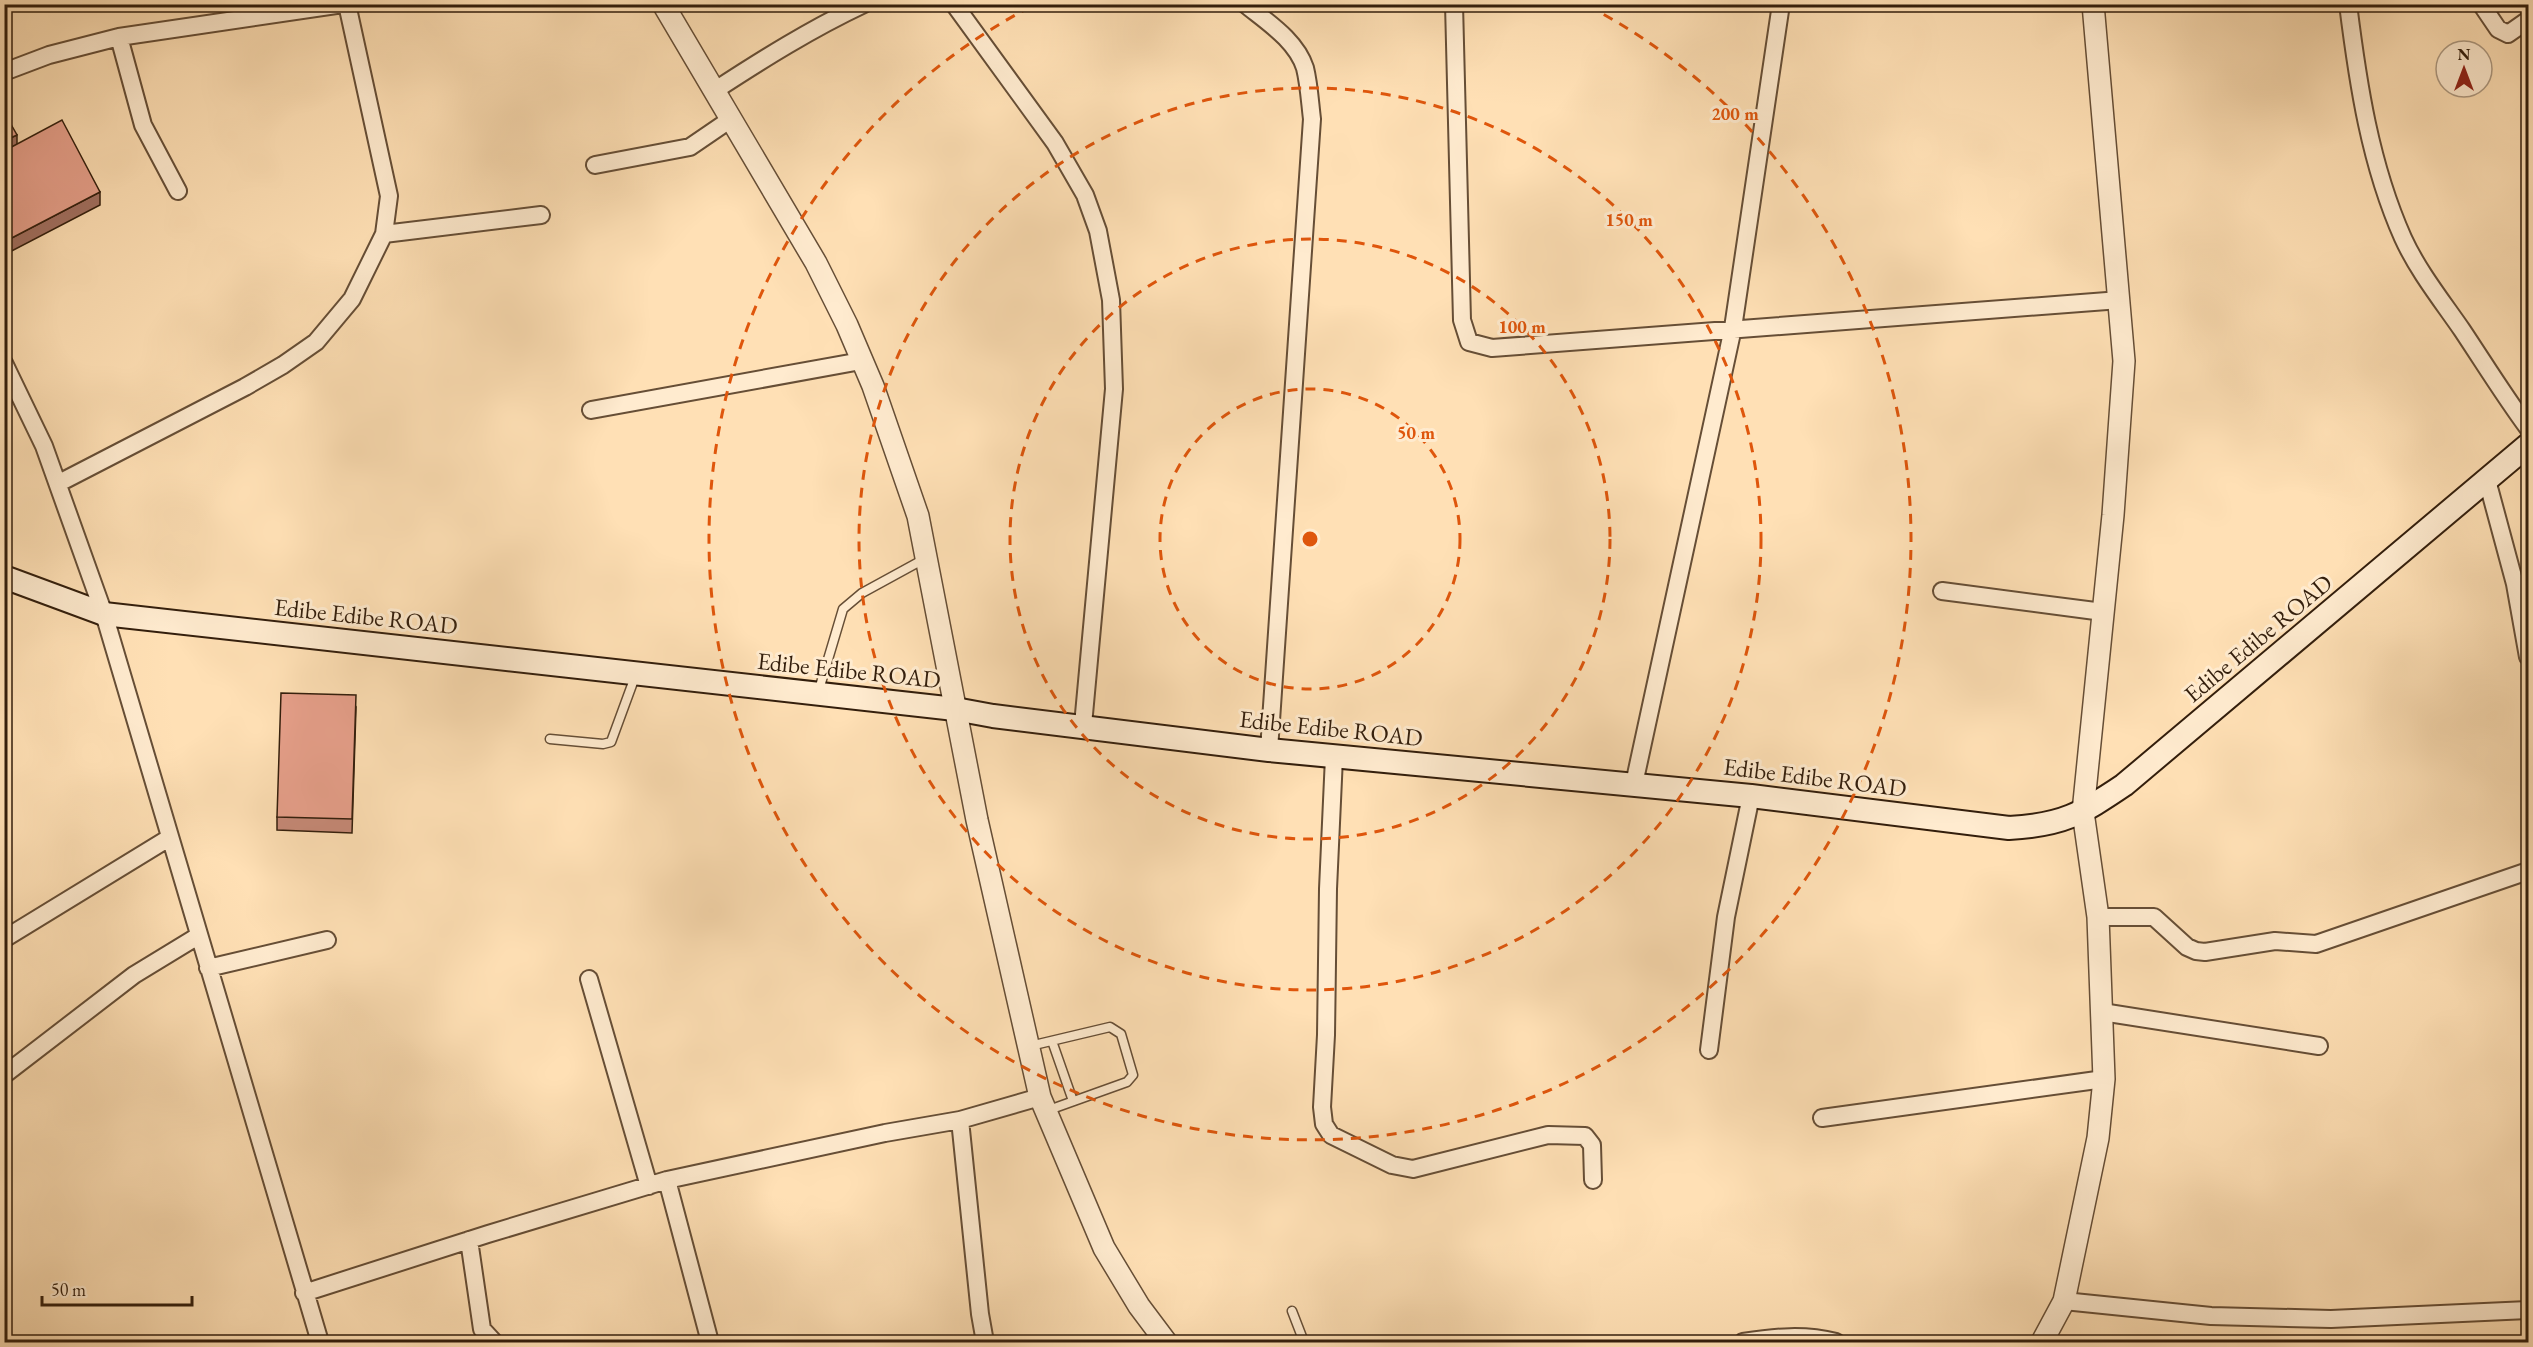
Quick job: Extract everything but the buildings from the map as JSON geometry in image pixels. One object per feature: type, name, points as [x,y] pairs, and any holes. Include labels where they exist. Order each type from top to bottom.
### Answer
[{"type":"main road","name":"Edibe Edibe ROAD","points":[[4,577],[104,614],[955,709],[993,716],[1083,725],[1269,750],[1750,796],[2009,828],[2043,826],[2084,812],[2124,784],[2188,733],[2529,445]]},
{"type":"street","points":[[4,72],[49,55],[119,37],[345,4],[389,196],[384,234],[352,299],[316,342],[245,387],[59,483]]},
{"type":"street","points":[[663,4],[816,263],[847,325],[873,386],[918,516],[1000,926],[1043,1104],[1104,1248],[1139,1306],[1166,1342]]},
{"type":"street","points":[[714,91],[783,46],[864,4]]},
{"type":"street","points":[[954,4],[1055,142],[1085,195],[1098,231],[1111,300],[1114,389],[1083,725]]},
{"type":"street","points":[[1245,4],[1282,34],[1297,50],[1305,69],[1312,119],[1269,750]]},
{"type":"street","points":[[1454,4],[1462,320],[1469,342],[1492,348],[2120,300]]},
{"type":"street","points":[[1634,784],[1733,328],[1781,4]]},
{"type":"street","points":[[2042,1342],[2064,1300],[2098,1138],[2104,1078],[2098,917],[2084,812],[2124,361],[2093,4]]},
{"type":"street","points":[[2348,4],[2365,119],[2390,206],[2404,240],[2422,271],[2529,428]]},
{"type":"street","points":[[2481,4],[2498,29],[2508,34],[2529,20]]},
{"type":"street","points":[[119,37],[143,125],[178,191]]},
{"type":"street","points":[[595,165],[690,147],[731,119]]},
{"type":"street","points":[[384,234],[542,215]]},
{"type":"street","points":[[591,410],[861,361]]},
{"type":"street","points":[[4,363],[59,483],[104,614],[320,1342]]},
{"type":"street","points":[[2487,480],[2515,584],[2529,657]]},
{"type":"street","points":[[1942,591],[2103,612]]},
{"type":"street","points":[[1334,757],[1322,1107],[1324,1124],[1331,1135],[1392,1165],[1413,1169],[1548,1135],[1585,1136],[1592,1145],[1593,1180]]},
{"type":"street","points":[[1709,1050],[1726,917],[1750,796]]},
{"type":"street","points":[[4,939],[169,838]]},
{"type":"street","points":[[2098,917],[2154,917],[2187,947],[2205,952],[2275,941],[2316,944],[2529,871]]},
{"type":"street","points":[[4,1075],[134,975],[198,936]]},
{"type":"street","points":[[208,968],[327,940]]},
{"type":"street","points":[[589,979],[649,1186]]},
{"type":"street","points":[[2102,1012],[2319,1046]]},
{"type":"street","points":[[1821,1118],[2104,1078]]},
{"type":"street","points":[[304,1293],[668,1180],[885,1133],[1043,1104]]},
{"type":"street","points":[[960,1120],[980,1314],[985,1342]]},
{"type":"street","points":[[668,1180],[710,1342]]},
{"type":"street","points":[[469,1240],[482,1329],[494,1342]]},
{"type":"street","points":[[2064,1300],[2211,1316],[2307,1319],[2529,1310]]},
{"type":"street","points":[[1743,1342],[1786,1336],[1816,1337],[1836,1342]]},
{"type":"lane","points":[[818,694],[843,609],[862,593],[926,558]]},
{"type":"lane","points":[[550,739],[603,744],[612,742],[636,674]]},
{"type":"lane","points":[[1029,1046],[1110,1027],[1121,1034],[1133,1075],[1127,1082],[1073,1101],[1043,1104]]},
{"type":"lane","points":[[1052,1041],[1073,1101]]},
{"type":"lane","points":[[1292,1311],[1304,1342]]}]
